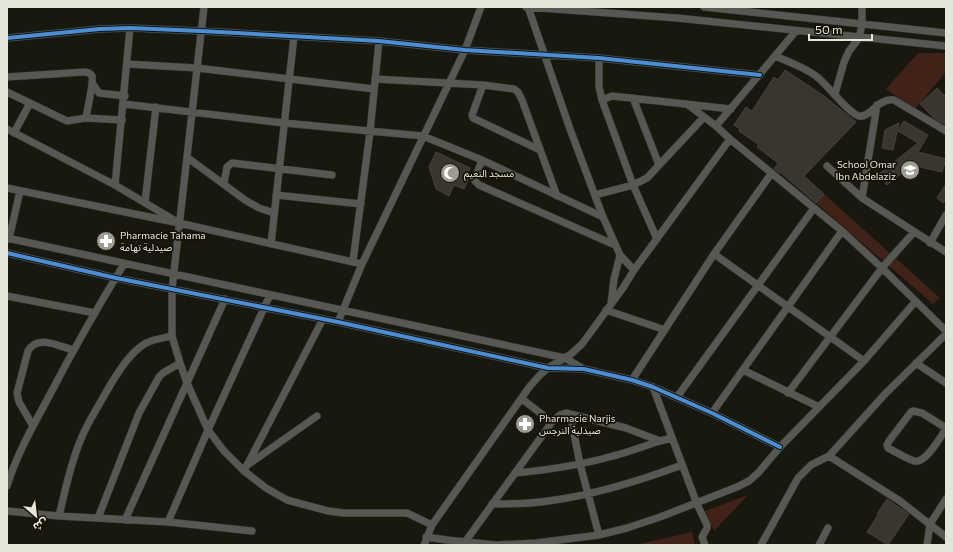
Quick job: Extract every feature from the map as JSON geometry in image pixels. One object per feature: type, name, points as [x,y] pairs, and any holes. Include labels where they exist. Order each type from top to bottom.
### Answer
[{"type":"street","points":[[204,7],[172,289],[172,336],[187,383],[208,430],[224,451],[246,468],[266,488],[287,500],[328,510],[344,513],[407,513],[432,525]]},
{"type":"street","points":[[338,322],[362,264],[465,50],[481,7]]},
{"type":"street","points":[[634,270],[620,255],[603,217],[527,7],[677,18],[946,46]]},
{"type":"street","points":[[704,7],[946,33]]},
{"type":"street","points":[[835,94],[849,50],[859,38],[862,25],[862,7]]},
{"type":"street","points":[[115,185],[125,96],[130,28]]},
{"type":"street","points":[[7,38],[100,29],[130,28],[201,31],[379,41],[465,50],[599,58],[760,75]]},
{"type":"street","points":[[716,126],[732,109],[796,31]]},
{"type":"street","points":[[272,244],[294,36]]},
{"type":"street","points":[[353,261],[370,132],[379,41]]},
{"type":"street","points":[[775,56],[807,69],[817,76],[850,110],[858,115],[862,116],[888,99],[894,100],[946,131]]},
{"type":"street","points":[[599,58],[599,87],[602,100],[633,185],[657,239]]},
{"type":"street","points":[[127,64],[196,68],[374,89]]},
{"type":"street","points":[[7,77],[87,72],[92,76],[92,83],[86,118]]},
{"type":"street","points":[[375,79],[483,85],[514,89],[518,92],[556,196]]},
{"type":"street","points":[[92,83],[99,93],[125,96]]},
{"type":"street","points":[[483,85],[472,115],[473,118],[540,150]]},
{"type":"street","points":[[7,92],[67,121],[86,118],[122,120]]},
{"type":"street","points":[[602,100],[612,96],[732,109]]},
{"type":"street","points":[[633,98],[659,165]]},
{"type":"street","points":[[30,103],[10,131],[115,185],[179,223]]},
{"type":"street","points":[[124,104],[284,123],[423,136],[482,160],[603,217]]},
{"type":"street","points":[[687,104],[716,126],[771,174],[842,231],[882,268],[946,333],[885,394],[829,456],[803,471],[761,545]]},
{"type":"street","points":[[862,198],[877,105]]},
{"type":"street","points":[[145,202],[156,107]]},
{"type":"street","points":[[595,196],[633,185],[647,178],[704,117]]},
{"type":"street","points":[[424,545],[432,525],[538,376],[565,358],[582,344],[608,307],[624,288],[634,270],[730,139]]},
{"type":"street","points":[[188,158],[248,203],[274,214]]},
{"type":"street","points":[[482,160],[475,179],[479,185],[615,245]]},
{"type":"street","points":[[224,184],[227,167],[232,163],[332,175]]},
{"type":"street","points":[[827,166],[862,198],[946,252]]},
{"type":"street","points":[[632,380],[714,254],[771,174]]},
{"type":"street","points":[[7,188],[179,223],[362,264]]},
{"type":"street","points":[[20,191],[8,239],[565,358],[584,369]]},
{"type":"street","points":[[276,195],[361,204]]},
{"type":"street","points":[[677,397],[814,208]]},
{"type":"street","points":[[930,243],[946,215]]},
{"type":"street","points":[[712,413],[842,231]]},
{"type":"street","points":[[788,393],[882,268],[914,232]]},
{"type":"street","points":[[7,254],[116,278],[338,322],[548,368],[584,369],[632,380],[677,397],[780,447]]},
{"type":"street","points":[[714,254],[864,361]]},
{"type":"street","points":[[608,307],[620,255]]},
{"type":"street","points":[[7,486],[9,469],[73,350],[124,264]]},
{"type":"street","points":[[168,522],[208,430],[270,295]]},
{"type":"street","points":[[7,296],[95,313]]},
{"type":"street","points":[[125,520],[225,299]]},
{"type":"street","points":[[426,537],[496,545],[536,543],[599,535],[627,528],[697,504],[737,487],[749,481],[759,472],[780,447],[864,361],[916,302]]},
{"type":"street","points":[[608,307],[665,330]]},
{"type":"street","points":[[246,468],[323,319]]},
{"type":"street","points":[[59,516],[65,491],[84,432],[121,368],[132,354],[145,344],[153,340],[172,336]]},
{"type":"street","points":[[33,426],[19,402],[17,393],[26,358],[31,346],[35,342],[41,341],[73,350]]},
{"type":"street","points":[[98,518],[139,413],[159,377],[167,370],[180,363]]},
{"type":"street","points":[[916,363],[946,383]]},
{"type":"street","points":[[743,370],[819,407]]},
{"type":"street","points":[[653,387],[697,504],[707,525],[702,538],[705,545]]},
{"type":"street","points":[[522,399],[552,422]]},
{"type":"street","points":[[913,411],[922,413],[946,428],[926,456],[920,460],[914,460],[888,448],[887,445],[888,441],[913,411]]},
{"type":"street","points":[[465,542],[552,422],[560,415],[566,413],[626,428],[660,441]]},
{"type":"street","points":[[570,414],[587,494],[599,535]]},
{"type":"street","points":[[246,468],[317,416]]},
{"type":"street","points":[[515,473],[544,471],[580,464],[613,456],[672,438]]},
{"type":"street","points":[[829,456],[900,501],[946,537]]},
{"type":"street","points":[[492,504],[549,501],[587,494],[627,484],[682,465]]},
{"type":"street","points":[[927,545],[930,524],[946,499]]},
{"type":"street","points":[[7,511],[59,516],[168,522],[252,531]]},
{"type":"street","points":[[819,545],[828,528]]},
{"type":"shaded area","points":[[918,53],[946,53],[946,72],[915,109],[886,89]]},
{"type":"shaded area","points":[[824,194],[940,298],[933,304],[816,203]]},
{"type":"shaded area","points":[[748,495],[714,531],[705,511]]},
{"type":"shaded area","points":[[692,532],[695,545],[635,545]]},
{"type":"building","points":[[785,70],[824,96],[856,122],[804,176],[824,194],[816,203],[780,172],[774,169],[778,163],[757,147],[759,145],[739,131],[740,129],[734,125],[746,107],[752,111],[774,77],[778,80]]},
{"type":"building","points":[[937,88],[946,97],[946,125],[935,119],[920,104]]},
{"type":"building","points":[[904,121],[928,135],[918,152],[946,159],[942,172],[912,165],[887,185],[879,174],[918,143],[898,131]]},
{"type":"building","points":[[899,123],[893,150],[882,148],[885,130]]},
{"type":"building","name":"مسجد النعيم","points":[[436,152],[470,168],[468,173],[471,174],[464,189],[454,185],[449,196],[436,189],[429,167]]},
{"type":"building","points":[[946,184],[946,199],[943,203],[937,198]]},
{"type":"building","points":[[887,499],[909,514],[888,545],[867,532]]},
{"type":"cycle path","points":[[7,38],[100,29],[130,28],[201,31],[379,41],[465,50],[599,58],[760,75]]},
{"type":"cycle path","points":[[7,253],[116,278],[338,322],[548,368],[584,369],[632,380],[653,387],[712,413],[780,447]]},
{"type":"place","name":"School Omar Ibn Abdelaziz","points":[[910,170]]},
{"type":"place","name":"مسجد النعيم","points":[[450,173]]},
{"type":"place","name":"Pharmacie Tahama صيدلية تهامة","points":[[106,241]]},
{"type":"place","name":"Pharmacie Narjis صيدلية النرجس","points":[[525,424]]}]
